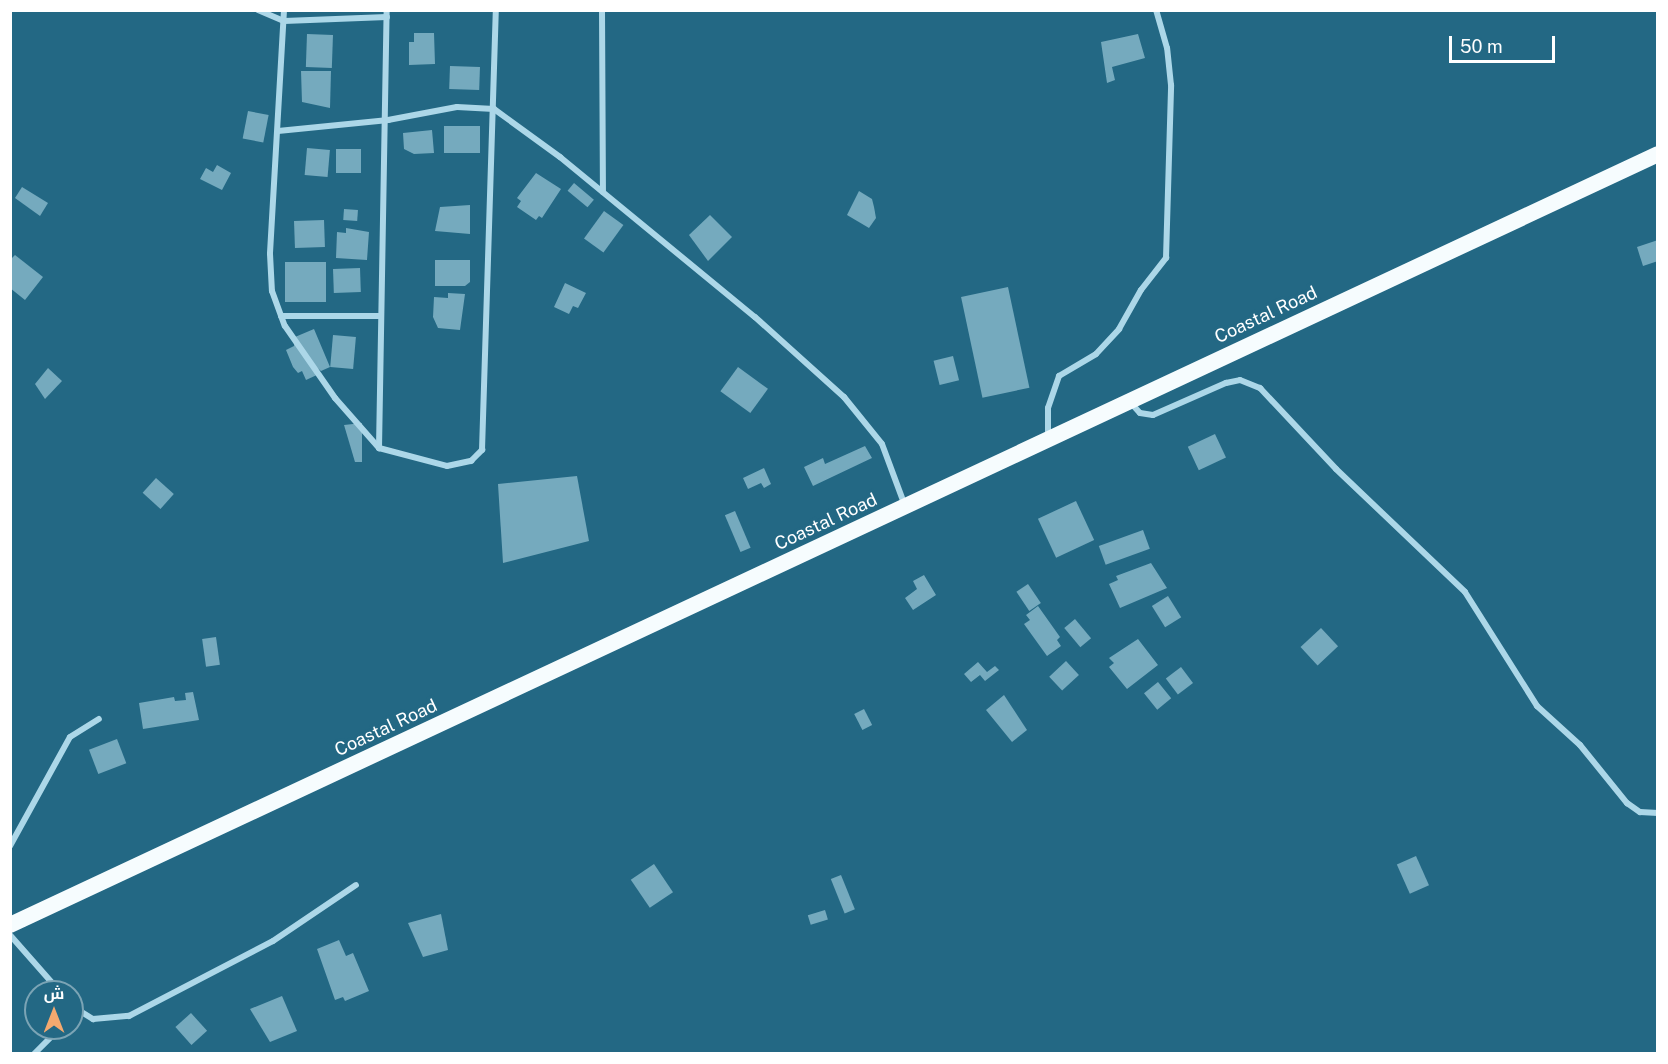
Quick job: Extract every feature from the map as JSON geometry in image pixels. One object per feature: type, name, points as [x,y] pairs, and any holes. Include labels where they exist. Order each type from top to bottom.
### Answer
[{"type":"highway","name":"Coastal Road","points":[[10,925],[1658,154]]},
{"type":"street","points":[[258,10],[284,21],[387,14],[388,120],[380,315],[379,448]]},
{"type":"street","points":[[284,10],[270,254],[273,291],[281,316],[335,398],[379,448],[447,466],[471,461],[482,450],[494,109],[495,10]]},
{"type":"street","points":[[602,10],[603,192]]},
{"type":"street","points":[[1048,438],[1048,408],[1059,376],[1096,354],[1119,329],[1166,258],[1171,85],[1167,48],[1156,10]]},
{"type":"street","points":[[278,131],[388,120],[457,107],[494,109],[603,192],[755,317],[844,396],[882,444],[906,507]]},
{"type":"street","points":[[281,316],[380,315]]},
{"type":"street","points":[[1128,400],[1140,413],[1153,415],[1226,383],[1240,380],[1260,388],[1336,469],[1465,592],[1537,706],[1580,745],[1627,803],[1640,812],[1658,813]]},
{"type":"street","points":[[10,846],[70,737],[99,719]]},
{"type":"street","points":[[84,1015],[93,1019],[129,1016],[273,941],[356,885]]},
{"type":"street","points":[[10,935],[49,980]]},
{"type":"street","points":[[34,1053],[48,1040]]},
{"type":"building","points":[[414,33],[434,33],[435,64],[409,65],[409,42],[414,42]]},
{"type":"building","points":[[307,34],[333,35],[332,68],[306,67]]},
{"type":"building","points":[[1138,34],[1145,58],[1112,67],[1115,80],[1107,83],[1101,42]]},
{"type":"building","points":[[450,66],[480,67],[479,90],[449,89]]},
{"type":"building","points":[[301,71],[331,71],[330,108],[302,102]]},
{"type":"building","points":[[248,111],[269,115],[263,142],[243,138]]},
{"type":"building","points":[[444,126],[480,126],[480,153],[444,153]]},
{"type":"building","points":[[432,130],[434,153],[414,154],[404,149],[403,133]]},
{"type":"building","points":[[307,148],[330,150],[328,177],[305,175]]},
{"type":"building","points":[[336,149],[361,149],[361,173],[336,173]]},
{"type":"building","points":[[217,165],[231,173],[222,190],[200,179],[206,168],[213,172]]},
{"type":"building","points":[[536,173],[561,189],[542,218],[539,216],[536,220],[517,207],[521,201],[517,198]]},
{"type":"building","points":[[574,183],[594,200],[587,207],[568,191]]},
{"type":"building","points":[[22,187],[48,203],[40,216],[15,198]]},
{"type":"building","points":[[859,191],[872,199],[876,218],[869,228],[847,215]]},
{"type":"building","points":[[470,205],[470,234],[435,231],[440,207]]},
{"type":"building","points":[[344,209],[358,210],[357,221],[343,220]]},
{"type":"building","points":[[604,211],[623,225],[603,253],[584,239]]},
{"type":"building","points":[[710,215],[732,237],[708,261],[689,235]]},
{"type":"building","points":[[324,220],[325,247],[295,248],[294,221]]},
{"type":"building","points":[[346,228],[369,232],[367,260],[336,258],[337,232],[346,233]]},
{"type":"building","points":[[1658,240],[1658,261],[1643,266],[1637,247]]},
{"type":"building","points":[[15,255],[43,277],[25,300],[10,288],[10,260]]},
{"type":"building","points":[[435,260],[470,260],[470,282],[465,286],[435,286]]},
{"type":"building","points":[[285,262],[326,262],[326,302],[285,302]]},
{"type":"building","points":[[360,268],[361,292],[334,293],[333,269]]},
{"type":"building","points":[[565,283],[586,293],[578,308],[573,306],[569,314],[554,307]]},
{"type":"building","points":[[1008,287],[1029,388],[982,398],[961,297]]},
{"type":"building","points":[[448,293],[465,294],[460,330],[438,328],[433,317],[434,297],[448,298]]},
{"type":"building","points":[[314,329],[330,367],[321,371],[315,366],[319,374],[306,380],[302,371],[298,373],[293,367],[286,350],[294,346],[295,337]]},
{"type":"building","points":[[333,335],[356,337],[353,369],[330,367]]},
{"type":"building","points":[[953,356],[959,380],[940,385],[934,361]]},
{"type":"building","points":[[738,367],[768,389],[750,413],[720,391]]},
{"type":"building","points":[[48,368],[62,381],[45,399],[35,384]]},
{"type":"building","points":[[362,423],[362,462],[355,462],[344,425]]},
{"type":"building","points":[[1215,434],[1226,458],[1199,470],[1188,447]]},
{"type":"building","points":[[865,446],[872,458],[813,486],[804,467],[823,458],[825,464]]},
{"type":"building","points":[[764,468],[771,484],[764,488],[761,483],[748,489],[743,478]]},
{"type":"building","points":[[577,476],[589,541],[503,563],[498,484]]},
{"type":"building","points":[[156,478],[174,494],[160,509],[143,493]]},
{"type":"building","points":[[1076,501],[1094,540],[1056,558],[1038,519]]},
{"type":"building","points":[[735,511],[751,548],[741,552],[725,515]]},
{"type":"building","points":[[1143,530],[1150,549],[1106,565],[1099,546]]},
{"type":"building","points":[[1151,563],[1167,588],[1120,608],[1109,584],[1118,580],[1116,576]]},
{"type":"building","points":[[924,575],[936,595],[913,610],[905,598],[917,589],[913,581]]},
{"type":"building","points":[[1028,584],[1041,603],[1029,611],[1016,592]]},
{"type":"building","points":[[1168,596],[1181,617],[1165,627],[1152,606]]},
{"type":"building","points":[[1038,606],[1060,637],[1057,640],[1061,646],[1047,656],[1024,624],[1030,620],[1026,615]]},
{"type":"building","points":[[1075,619],[1091,638],[1080,647],[1064,628]]},
{"type":"building","points":[[1321,628],[1338,646],[1318,665],[1301,647]]},
{"type":"building","points":[[216,637],[220,665],[206,667],[202,639]]},
{"type":"building","points":[[1138,639],[1158,665],[1127,689],[1109,667],[1114,663],[1109,658]]},
{"type":"building","points":[[1066,661],[1079,675],[1062,691],[1049,677]]},
{"type":"building","points":[[978,662],[987,672],[995,666],[999,670],[985,681],[980,675],[971,682],[964,674]]},
{"type":"building","points":[[1181,667],[1193,683],[1178,694],[1166,678]]},
{"type":"building","points":[[1158,682],[1171,698],[1157,710],[1144,693]]},
{"type":"building","points":[[193,692],[199,720],[143,729],[139,703],[174,697],[175,701],[186,700],[185,693]]},
{"type":"building","points":[[1004,695],[1027,730],[1012,742],[986,710]]},
{"type":"building","points":[[864,709],[872,725],[862,730],[854,714]]},
{"type":"building","points":[[117,739],[126,763],[98,774],[89,750]]},
{"type":"building","points":[[1416,856],[1429,885],[1410,894],[1397,865]]},
{"type":"building","points":[[654,864],[673,892],[650,908],[631,880]]},
{"type":"building","points":[[841,875],[855,909],[845,913],[831,879]]},
{"type":"building","points":[[825,910],[828,920],[811,925],[808,915]]},
{"type":"building","points":[[441,914],[448,950],[423,957],[408,923]]},
{"type":"building","points":[[339,940],[346,956],[353,953],[369,991],[345,1001],[343,997],[335,1000],[317,949]]},
{"type":"building","points":[[282,996],[297,1031],[270,1042],[250,1009]]},
{"type":"building","points":[[191,1013],[207,1031],[191,1045],[175,1027]]}]
